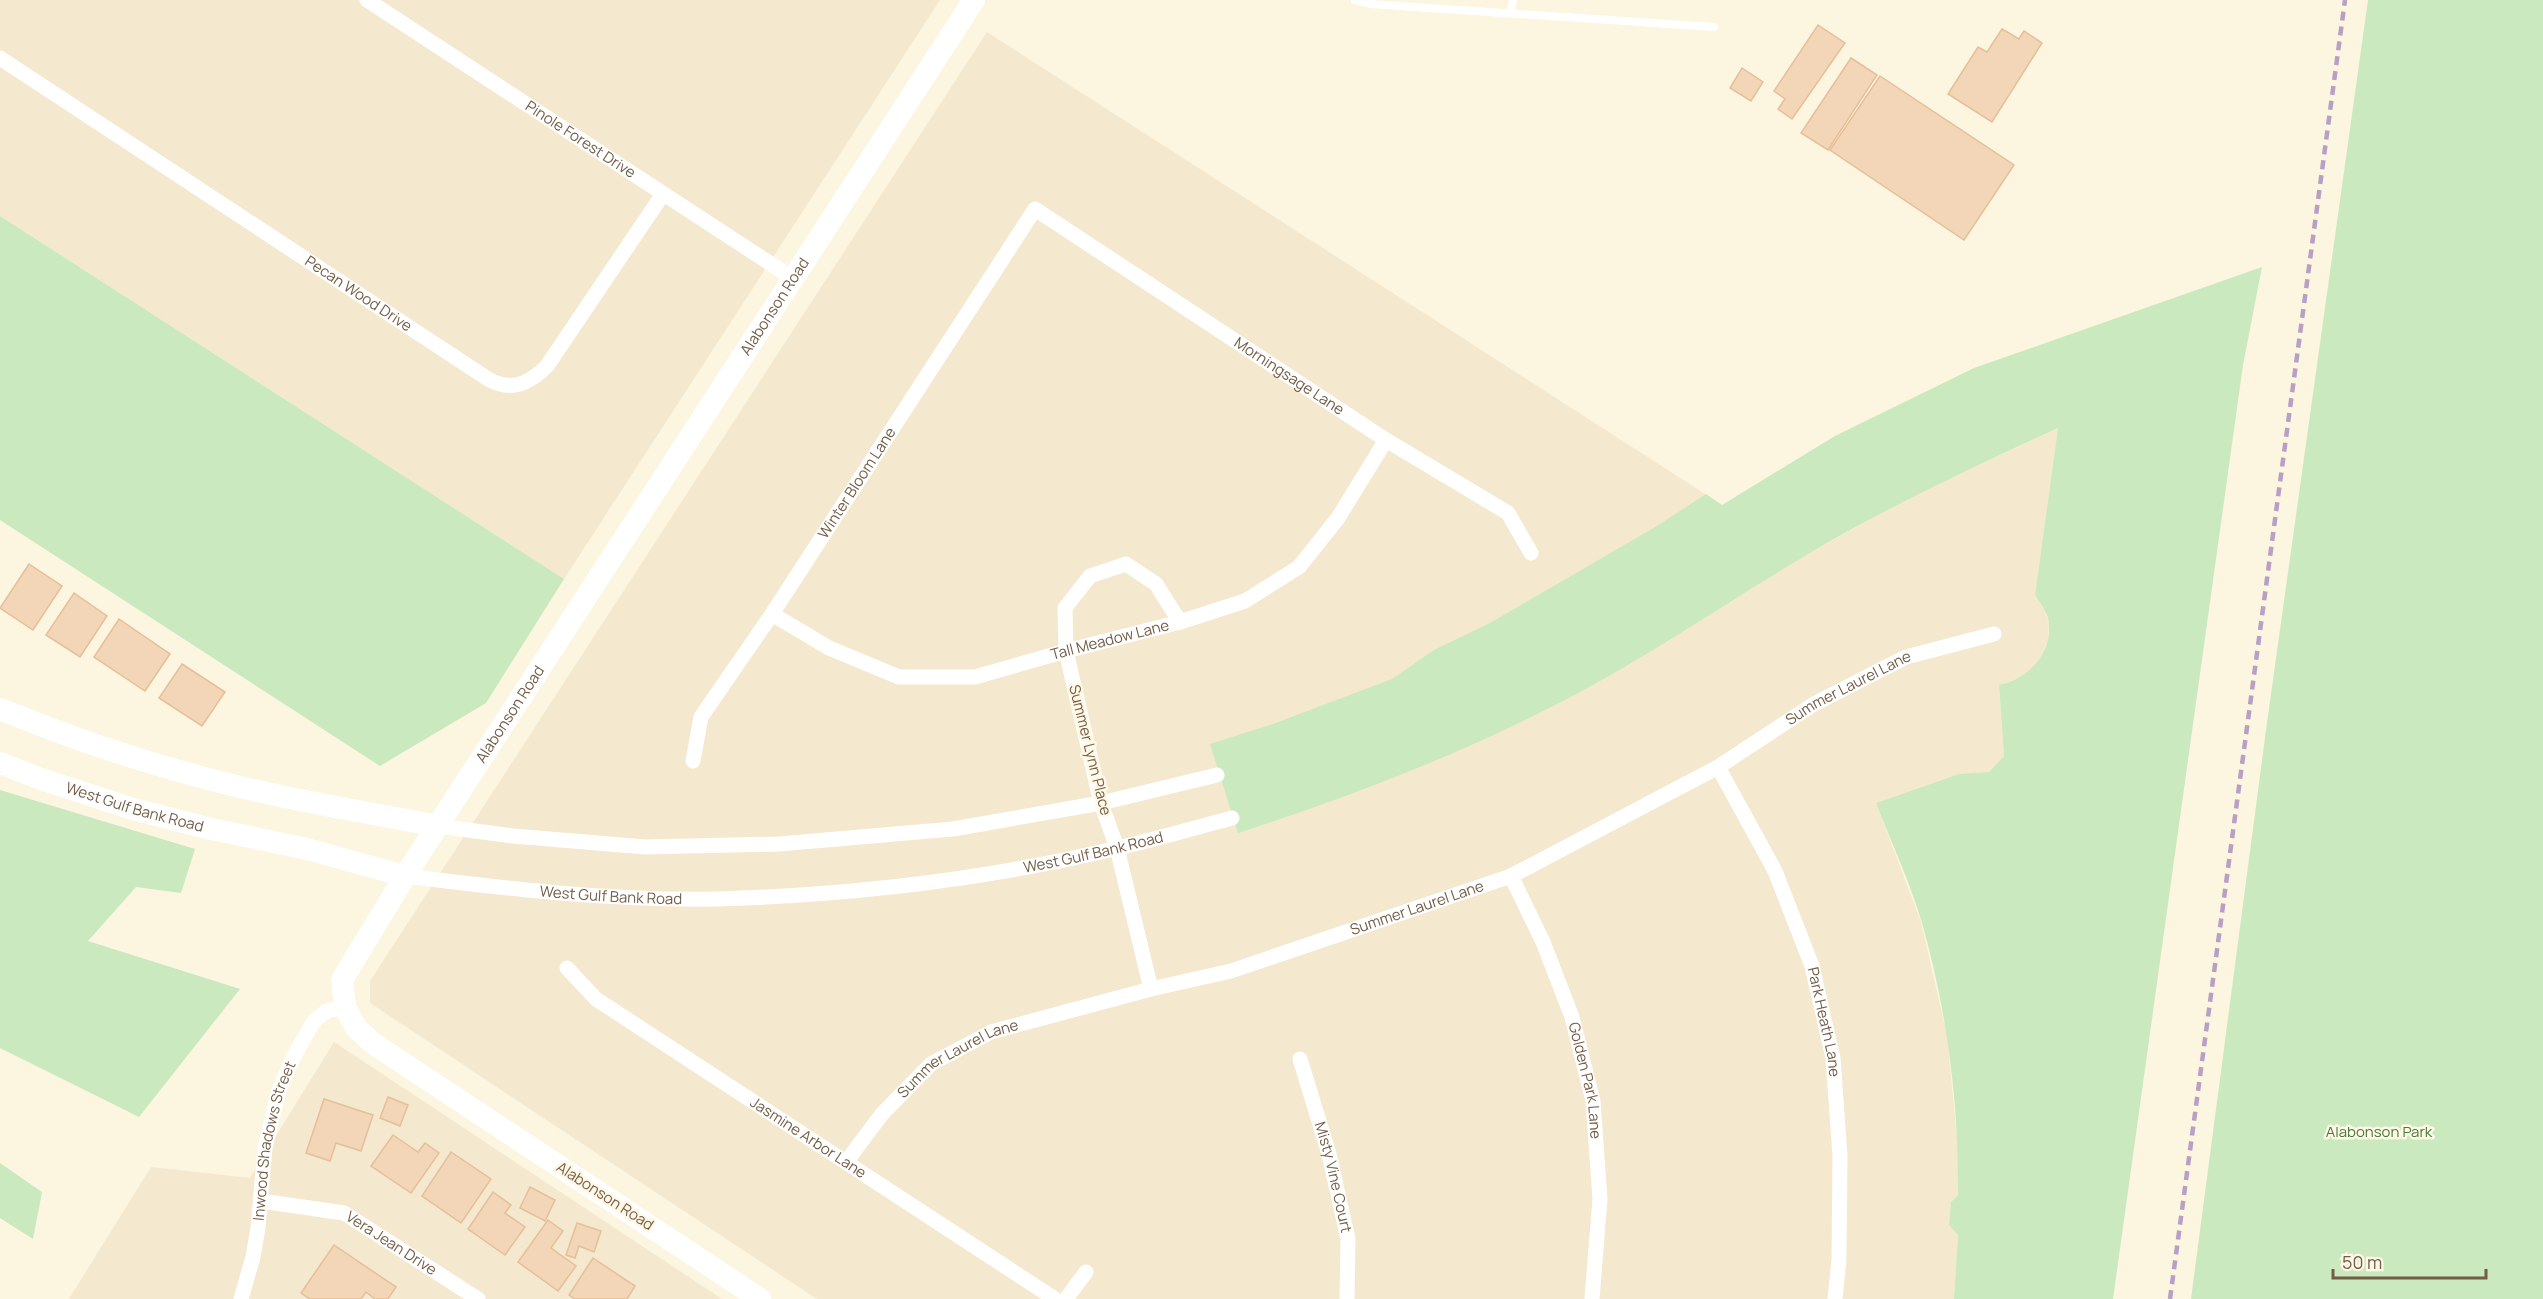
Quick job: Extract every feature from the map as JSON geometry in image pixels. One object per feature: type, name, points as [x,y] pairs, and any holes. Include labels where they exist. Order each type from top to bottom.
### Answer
[{"type":"street","name":"Pinole Forest Drive","points":[[367,0],[794,279]]},
{"type":"street","name":"Alabonson Road","points":[[760,1299],[374,1044],[356,1028],[345,1007],[342,980],[405,876],[974,0]]},
{"type":"street","name":"Pecan Wood Drive","points":[[0,58],[478,372],[497,384],[508,387],[529,381],[547,366],[663,194]]},
{"type":"street","name":"Morningsage Lane","points":[[1035,210],[1386,440],[1508,513],[1531,553]]},
{"type":"street","name":"Winter Bloom Lane","points":[[693,761],[701,717],[772,614],[1035,210]]},
{"type":"street","name":"Tall Meadow Lane","points":[[772,614],[829,648],[899,676],[975,677],[1180,622],[1245,601],[1299,567],[1338,518],[1386,440]]},
{"type":"street","name":"Summer Lynn Place","points":[[1151,989],[1117,848],[1101,803],[1065,651],[1065,608],[1089,576],[1126,564],[1156,584],[1180,622]]},
{"type":"street","name":"Summer Laurel Lane","points":[[846,1162],[882,1114],[931,1064],[991,1032],[1151,989],[1231,971],[1512,876],[1718,767],[1814,704],[1906,657],[1994,634]]},
{"type":"street","points":[[0,709],[47,728],[218,781],[279,796],[438,826],[513,836],[645,847],[778,844],[953,829],[1101,803],[1217,775]]},
{"type":"street","name":"West Gulf Bank Road","points":[[0,763],[133,809],[207,828],[307,849],[405,876],[601,896],[716,899],[817,893],[932,882],[1117,848],[1232,818]]},
{"type":"street","name":"Park Heath Lane","points":[[1718,767],[1775,871],[1812,966],[1833,1058],[1840,1156],[1839,1259],[1835,1299]]},
{"type":"street","name":"Golden Park Lane","points":[[1512,876],[1543,942],[1572,1017],[1593,1101],[1600,1199],[1592,1299]]},
{"type":"street","name":"Jasmine Arbor Lane","points":[[567,968],[596,999],[1055,1299]]},
{"type":"street","name":"Inwood Shadows Street","points":[[241,1299],[253,1257],[270,1123],[283,1081],[314,1021],[327,1011],[345,1007]]},
{"type":"street","name":"Misty Vine Court","points":[[1300,1059],[1329,1154],[1348,1239],[1347,1299]]},
{"type":"street","name":"Vera Jean Drive","points":[[261,1201],[344,1213],[478,1299]]},
{"type":"street","points":[[1066,1299],[1086,1272]]},
{"type":"lane","points":[[1355,0],[1370,4],[1714,27]]},
{"type":"lane","points":[[1511,13],[1513,0]]},
{"type":"shaded area","points":[[0,0],[940,0],[564,579],[0,216]]},
{"type":"shaded area","points":[[987,32],[1803,557],[1908,498],[2058,428],[2035,595],[2045,610],[2049,624],[2048,640],[2042,656],[2031,670],[1999,686],[2004,756],[1989,772],[1959,774],[1876,803],[1921,922],[1947,1035],[1958,1148],[1958,1195],[1951,1202],[1949,1225],[1958,1235],[1954,1299],[817,1299],[370,1003],[370,981]]},
{"type":"shaded area","points":[[334,1042],[722,1299],[69,1299],[151,1167],[250,1178]]},
{"type":"green space","name":"Alabonson Park","points":[[2368,0],[2543,0],[2543,1299],[2191,1299],[2266,730]]},
{"type":"green space","points":[[0,216],[564,579],[486,703],[380,766],[0,520]]},
{"type":"green space","points":[[2262,267],[2243,365],[2113,1299],[1954,1299],[1958,1235],[1949,1225],[1951,1202],[1958,1195],[1958,1161],[1954,1092],[1945,1023],[1922,923],[1876,803],[1959,774],[1989,772],[2004,756],[1999,685],[2028,672],[2041,656],[2049,636],[2048,617],[2035,595],[2058,428],[1961,473],[1865,522],[1803,557],[1639,659],[1501,732],[1390,779],[1238,833],[1210,744],[1273,724],[1392,679],[1434,650],[1490,623],[1657,526],[1706,494],[1722,505],[1835,436],[1974,368]]},
{"type":"green space","points":[[0,790],[195,849],[181,893],[136,887],[88,941],[240,989],[139,1117],[0,1048]]},
{"type":"green space","points":[[0,1163],[42,1192],[33,1239],[0,1218]]},
{"type":"building","points":[[1818,25],[1845,43],[1792,119],[1778,109],[1785,99],[1774,91]]},
{"type":"building","points":[[2002,29],[2019,39],[2024,31],[2042,43],[1992,122],[1948,94],[1978,47],[1987,52]]},
{"type":"building","points":[[1851,58],[1877,75],[1828,150],[1801,133]]},
{"type":"building","points":[[1742,68],[1763,82],[1751,101],[1730,88]]},
{"type":"building","points":[[1880,76],[2014,165],[1964,240],[1830,150]]},
{"type":"building","points":[[29,564],[62,586],[33,630],[0,608]]},
{"type":"building","points":[[74,593],[107,616],[80,657],[46,635]]},
{"type":"building","points":[[119,619],[170,654],[145,691],[94,657]]},
{"type":"building","points":[[182,664],[225,692],[202,726],[159,698]]},
{"type":"building","points":[[388,1097],[408,1105],[400,1126],[380,1118]]},
{"type":"building","points":[[324,1099],[373,1115],[361,1151],[336,1143],[330,1161],[306,1153]]},
{"type":"building","points":[[393,1135],[418,1152],[425,1143],[439,1153],[411,1193],[371,1166]]},
{"type":"building","points":[[451,1152],[491,1179],[461,1223],[422,1196]]},
{"type":"building","points":[[530,1187],[555,1200],[545,1221],[520,1208]]},
{"type":"building","points":[[493,1192],[511,1205],[505,1213],[525,1227],[505,1255],[468,1229]]},
{"type":"building","points":[[548,1220],[563,1231],[551,1248],[576,1266],[558,1291],[518,1262]]},
{"type":"building","points":[[577,1223],[601,1231],[594,1252],[579,1246],[575,1258],[566,1255]]},
{"type":"building","points":[[334,1245],[396,1287],[388,1299],[375,1299],[366,1292],[361,1299],[310,1299],[301,1293]]},
{"type":"building","points":[[593,1258],[635,1286],[627,1299],[575,1299],[569,1295]]},
{"type":"railway","points":[[2170,1299],[2345,0]]}]
